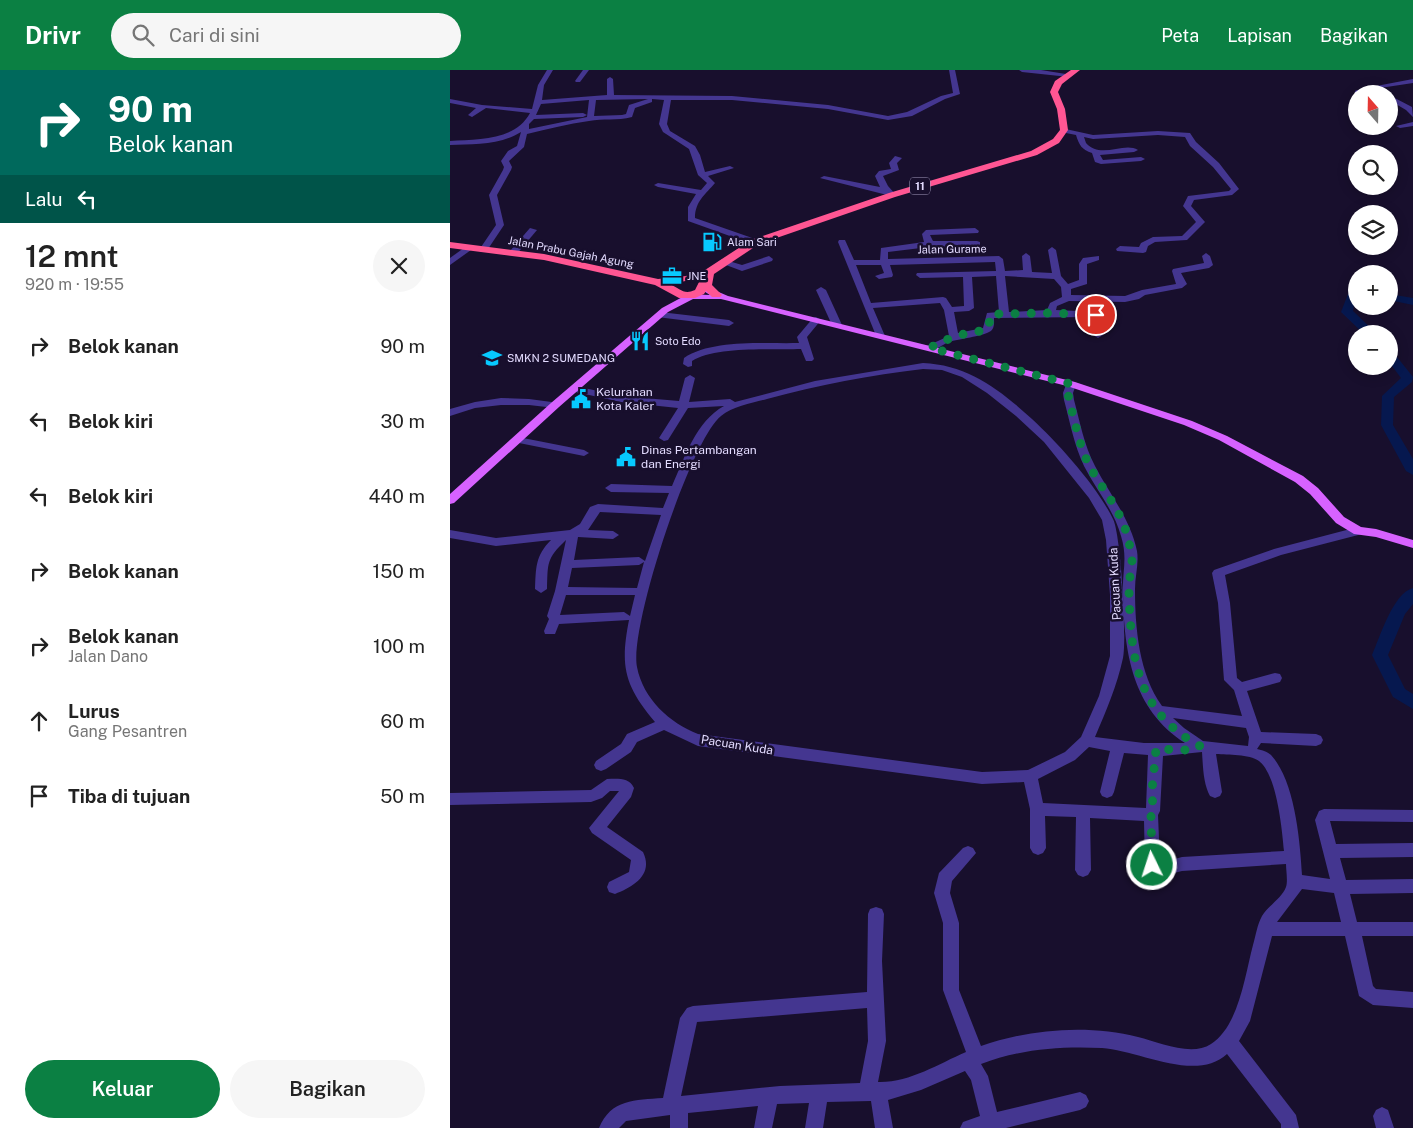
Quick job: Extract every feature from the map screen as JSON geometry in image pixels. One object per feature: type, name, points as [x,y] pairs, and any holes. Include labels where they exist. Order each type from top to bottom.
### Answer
[{"type":"highway","points":[[1064,130],[1054,92],[1058,83],[1073,73]]},
{"type":"highway","name":"11","points":[[669,304],[680,286],[705,275],[755,242],[890,193],[1034,153],[1056,141],[1064,130]]},
{"type":"highway","name":"Jalan Prabu Gajah Agung","points":[[450,245],[513,253],[576,264],[663,283],[697,285],[701,288]]},
{"type":"highway","points":[[691,296],[679,295],[669,304],[663,283],[705,275],[707,286],[717,297]]},
{"type":"highway","name":"11","points":[[691,296],[698,294],[705,275]]},
{"type":"main road","points":[[701,288],[717,297]]},
{"type":"main road","points":[[691,296],[717,297],[1071,384],[1188,424],[1223,438],[1298,479],[1314,491],[1340,520],[1358,531],[1376,533],[1413,544]]},
{"type":"main road","points":[[450,500],[669,304],[686,300],[717,297]]},
{"type":"street","points":[[483,250],[500,225],[493,200],[494,190],[505,177],[508,167],[505,161],[511,153],[519,148],[525,128],[538,102],[541,85],[550,70]]},
{"type":"street","points":[[578,82],[586,70]]},
{"type":"street","points":[[538,102],[611,97],[732,98],[828,107],[888,118],[909,114],[943,98],[957,94],[952,70]]},
{"type":"street","points":[[1022,70],[1073,73]]},
{"type":"street","points":[[610,79],[611,97]]},
{"type":"street","points":[[1391,85],[1413,81]]},
{"type":"street","points":[[591,116],[593,98]]},
{"type":"street","points":[[668,98],[663,124],[667,132],[692,148],[702,175],[711,183],[693,202],[690,208],[691,219],[755,242]]},
{"type":"street","points":[[450,101],[533,114],[591,116],[605,120],[629,115],[632,107],[654,100]]},
{"type":"street","points":[[1398,102],[1409,108],[1413,115]]},
{"type":"street","points":[[472,116],[483,107]]},
{"type":"street","points":[[450,143],[500,138],[525,128],[565,125],[591,116]]},
{"type":"street","points":[[1400,126],[1413,124]]},
{"type":"street","points":[[1064,130],[1093,137],[1158,132],[1187,135],[1193,144],[1216,165],[1235,189],[1232,192],[1191,198],[1187,206],[1201,222],[1184,238],[1153,240],[1144,245],[1143,250],[1120,249]]},
{"type":"street","points":[[1080,135],[1084,146],[1096,153],[1134,150]]},
{"type":"street","points":[[1096,153],[1098,160],[1101,162],[1140,161]]},
{"type":"street","points":[[890,193],[879,176],[882,173],[894,170],[893,162],[898,158]]},
{"type":"street","points":[[702,175],[730,168]]},
{"type":"street","points":[[824,178],[890,193]]},
{"type":"street","points":[[658,185],[704,192]]},
{"type":"street","points":[[929,244],[926,234],[929,232],[974,228],[979,259]]},
{"type":"street","points":[[513,253],[533,230]]},
{"type":"street","points":[[842,242],[880,336]]},
{"type":"street","points":[[879,276],[889,275],[884,261],[884,250],[929,244],[977,244]]},
{"type":"street","points":[[450,262],[468,248]]},
{"type":"street","points":[[1052,250],[1057,276],[1066,287],[1067,298]]},
{"type":"street","points":[[1026,256],[1028,273]]},
{"type":"street","points":[[1051,313],[1053,305],[1067,298],[1125,299],[1136,297],[1142,293],[1181,285],[1176,271],[1209,265],[1206,256]]},
{"type":"street","points":[[1066,287],[1084,282],[1083,264],[1086,260],[1096,258]]},
{"type":"street","points":[[722,262],[742,268],[769,259]]},
{"type":"street","name":"Jalan Gurame","points":[[850,263],[999,259],[1000,273]]},
{"type":"street","points":[[1000,273],[1004,313]]},
{"type":"street","points":[[920,275],[1028,273],[1036,276],[1057,276]]},
{"type":"street","points":[[949,310],[969,308],[967,274]]},
{"type":"street","points":[[821,290],[837,325]]},
{"type":"street","points":[[867,306],[944,300],[949,310],[954,337]]},
{"type":"street","points":[[669,304],[729,323]]},
{"type":"street","points":[[576,389],[623,401],[684,405],[720,404],[907,362],[933,362],[938,360],[936,350],[940,342],[986,330],[989,327],[990,315],[1004,313],[1094,314],[1097,317],[1098,335]]},
{"type":"street","points":[[809,359],[803,346],[802,337],[816,320]]},
{"type":"street","points":[[688,364],[687,360],[691,356],[723,350],[761,346],[767,348],[803,346]]},
{"type":"street","name":"Pacuan Kuda","points":[[911,366],[943,367],[966,375],[991,391],[1039,430],[1094,496],[1108,520],[1112,540],[1117,602],[1117,656],[1106,696],[1086,741],[1070,756],[1030,776],[982,778],[698,740],[683,734],[659,717],[635,682],[630,666],[630,647],[642,589],[674,490],[706,427],[717,414],[737,404],[911,366]]},
{"type":"street","points":[[664,438],[684,405],[690,378]]},
{"type":"street","points":[[1071,384],[1068,393],[1069,400],[1088,462],[1112,501],[1126,533],[1132,558],[1129,588],[1132,646],[1137,671],[1157,711],[1173,728],[1205,747],[1216,792]]},
{"type":"street","points":[[450,407],[515,401],[555,405]]},
{"type":"street","points":[[450,413],[465,407]]},
{"type":"street","points":[[518,440],[584,454]]},
{"type":"street","points":[[541,590],[542,566],[546,552],[569,534],[584,527],[591,514],[614,484],[674,490]]},
{"type":"street","points":[[596,509],[667,512]]},
{"type":"street","points":[[1250,753],[1256,737],[1245,711],[1240,688],[1230,680],[1224,603],[1218,579],[1220,571],[1358,531]]},
{"type":"street","points":[[450,534],[496,542],[569,534],[613,535]]},
{"type":"street","points":[[569,534],[567,564],[552,625],[624,617]]},
{"type":"street","points":[[567,564],[639,561]]},
{"type":"street","points":[[561,591],[633,590]]},
{"type":"street","points":[[1240,688],[1275,678]]},
{"type":"street","points":[[1157,711],[1251,723]]},
{"type":"street","points":[[601,765],[626,748],[632,738],[665,723]]},
{"type":"street","points":[[1256,737],[1316,740]]},
{"type":"street","points":[[608,1128],[615,1117],[624,1112],[769,1097],[902,1088],[972,1058],[1028,1042],[1078,1039],[1128,1043],[1176,1056],[1192,1058],[1202,1057],[1228,1042],[1241,1021],[1268,921],[1294,889],[1292,857],[1282,793],[1277,780],[1264,758],[1250,753],[1205,747],[1188,750],[1156,749],[1086,741]]},
{"type":"street","points":[[1108,792],[1118,746]]},
{"type":"street","points":[[1156,749],[1152,790],[1153,811],[1151,815],[1153,867],[1158,870],[1182,864],[1292,857]]},
{"type":"street","points":[[1030,776],[1037,810],[1038,848]]},
{"type":"street","points":[[450,798],[591,796],[607,786],[625,786],[627,788],[626,793],[597,828],[638,857],[639,867],[632,881],[616,887]]},
{"type":"street","points":[[1037,810],[1151,815]]},
{"type":"street","points":[[1083,812],[1083,870]]},
{"type":"street","points":[[1413,816],[1324,815],[1322,820],[1332,851],[1367,993],[1373,997],[1413,1000]]},
{"type":"street","points":[[1332,851],[1413,850]]},
{"type":"street","points":[[968,853],[945,878],[942,885],[942,893],[951,923],[951,990],[979,1076],[991,1125]]},
{"type":"street","points":[[1295,881],[1340,887],[1413,886]]},
{"type":"street","points":[[876,914],[874,961],[877,1041],[872,1091],[884,1128]]},
{"type":"street","points":[[1265,929],[1413,929]]},
{"type":"street","points":[[679,1128],[675,1106],[689,1018],[693,1014],[876,999]]},
{"type":"street","points":[[1228,1042],[1290,1121],[1290,1128]]},
{"type":"street","points":[[814,1128],[819,1094]]},
{"type":"street","points":[[763,1128],[769,1097]]},
{"type":"street","points":[[969,1128],[991,1125],[1080,1101]]},
{"type":"waterway","points":[[1398,298],[1413,302]]},
{"type":"waterway","points":[[1348,309],[1348,313]]},
{"type":"waterway","points":[[1350,315],[1361,325]]},
{"type":"waterway","points":[[1398,366],[1408,379],[1388,396],[1387,425],[1413,471]]},
{"type":"waterway","points":[[1413,593],[1398,612],[1380,655],[1399,693],[1413,703]]},
{"type":"place","name":"Alam Sari","points":[[712,242]]},
{"type":"place","name":"JNE","points":[[672,276]]},
{"type":"place","name":"Soto Edo","points":[[640,341]]},
{"type":"place","name":"SMKN 2 SUMEDANG","points":[[492,358]]},
{"type":"place","name":"Kelurahan Kota Kaler","points":[[581,399]]},
{"type":"place","name":"Dinas Pertambangan dan Energi","points":[[626,457]]},
{"type":"route","points":[[1096,315],[1051,313],[994,314],[990,315],[988,319],[989,327],[986,330],[964,334],[940,342],[930,348],[1071,384],[1068,393],[1069,400],[1082,448],[1094,474],[1112,501],[1126,533],[1132,558],[1129,588],[1132,646],[1137,671],[1157,711],[1173,728],[1200,746],[1188,750],[1156,749],[1152,790],[1154,807],[1153,814],[1151,815],[1152,865]]}]
